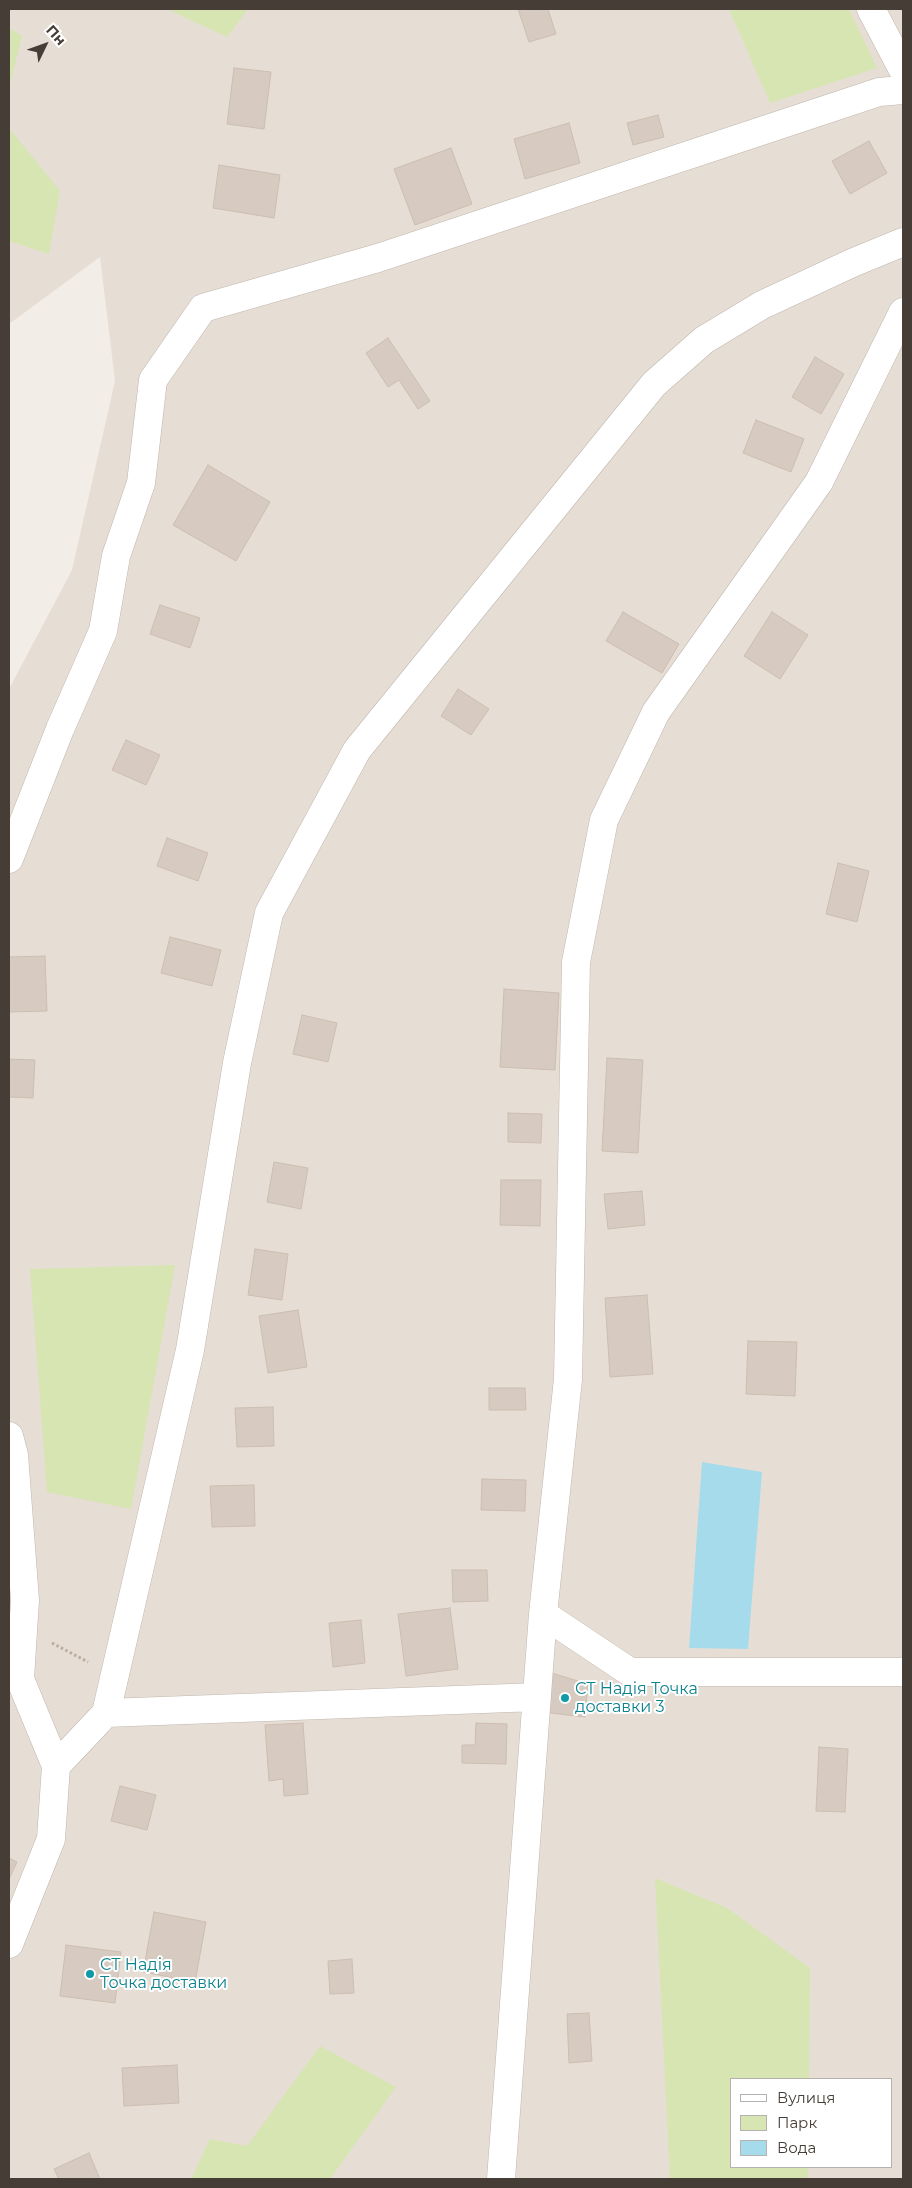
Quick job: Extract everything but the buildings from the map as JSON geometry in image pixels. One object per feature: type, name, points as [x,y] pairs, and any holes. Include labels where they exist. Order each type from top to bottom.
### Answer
[{"type":"street","points":[[871,9],[903,70]]},
{"type":"street","points":[[9,859],[60,729],[103,631],[116,556],[141,482],[153,380],[203,308],[378,258],[879,92],[903,90]]},
{"type":"street","points":[[56,1766],[106,1713],[190,1350],[237,1064],[269,913],[357,750],[654,384],[704,340],[762,305],[852,262],[903,242]]},
{"type":"street","points":[[501,2179],[536,1697],[568,1379],[576,962],[604,820],[656,712],[818,482],[903,312]]},
{"type":"street","points":[[9,1436],[14,1456],[25,1600],[20,1679],[56,1766],[51,1839],[9,1944]]},
{"type":"street","points":[[543,1614],[630,1672],[903,1672]]},
{"type":"street","points":[[106,1713],[536,1697]]},
{"type":"path","points":[[25,1600],[51,1642],[114,1677]]},
{"type":"shaded area","points":[[9,9],[903,9],[903,2179],[9,2179],[9,689],[72,570],[115,381],[100,257],[9,324]]},
{"type":"green space","points":[[172,9],[248,9],[227,37],[171,11]]},
{"type":"green space","points":[[729,9],[849,9],[877,68],[770,103]]},
{"type":"green space","points":[[9,28],[22,36],[9,89]]},
{"type":"green space","points":[[9,128],[60,191],[49,254],[9,241]]},
{"type":"green space","points":[[175,1265],[131,1509],[47,1492],[30,1269]]},
{"type":"green space","points":[[655,1878],[727,1908],[810,1968],[809,2078],[730,2078],[730,2168],[808,2168],[808,2179],[670,2179]]},
{"type":"green space","points":[[320,2046],[396,2087],[330,2179],[191,2179],[210,2139],[247,2146]]},
{"type":"water","points":[[702,1462],[762,1472],[748,1649],[689,1648]]},
{"type":"place","name":"СТ Надія Точка доставки 3","points":[[565,1698]]},
{"type":"place","name":"СТ Надія Точка доставки","points":[[90,1974]]}]
